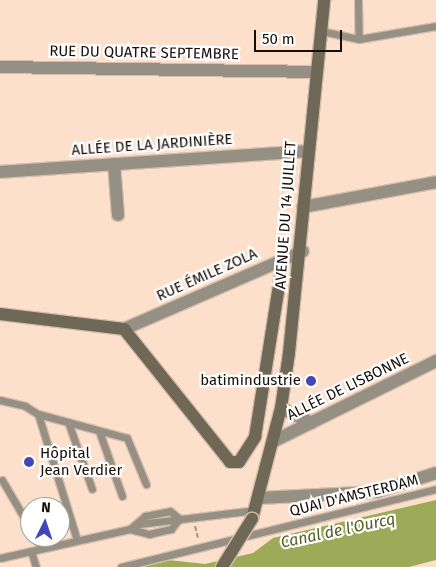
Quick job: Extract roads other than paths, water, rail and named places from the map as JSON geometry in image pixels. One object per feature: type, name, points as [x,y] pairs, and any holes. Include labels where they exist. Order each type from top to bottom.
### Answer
[{"type":"street","name":"AVENUE DU 14 JUILLET","points":[[222,567],[256,509],[281,408],[303,251],[307,151],[324,0]]},
{"type":"street","name":"RUE DU QUATRE SEPTEMBRE","points":[[0,68],[317,72]]},
{"type":"street","name":"ALLÉE DE LA JARDINIÈRE","points":[[0,172],[307,151]]},
{"type":"street","points":[[114,164],[118,215]]},
{"type":"street","points":[[304,207],[436,182]]},
{"type":"street","name":"RUE ÉMILE ZOLA","points":[[124,330],[303,251]]},
{"type":"street","points":[[0,314],[124,330],[230,462],[238,462],[246,457],[255,437],[283,260]]},
{"type":"street","name":"ALLÉE DE LISBONNE","points":[[274,441],[436,361]]},
{"type":"street","points":[[281,408],[312,423]]},
{"type":"street","points":[[256,509],[376,492],[436,473]]},
{"type":"lane","points":[[358,0],[360,39]]},
{"type":"lane","points":[[321,31],[360,39],[436,26]]},
{"type":"lane","points":[[0,400],[25,406],[38,414],[127,438],[146,484]]},
{"type":"lane","points":[[38,414],[77,540]]},
{"type":"lane","points":[[68,422],[92,489]]},
{"type":"lane","points":[[99,431],[122,496]]},
{"type":"lane","points":[[2,480],[20,511]]},
{"type":"lane","name":"QUAI D'AMSTERDAM","points":[[121,567],[436,489]]},
{"type":"lane","points":[[0,558],[130,529],[139,524],[256,509]]},
{"type":"lane","points":[[130,529],[149,534],[171,529],[180,519]]},
{"type":"lane","points":[[31,551],[36,567]]},
{"type":"water","name":"Canal de l'Ourcq","points":[[436,500],[436,560],[409,567],[140,567],[168,560],[205,564],[253,553],[273,538]]},
{"type":"place","name":"batimindustrie","points":[[311,381]]},
{"type":"place","name":"Hôpital Jean Verdier","points":[[29,462]]}]
